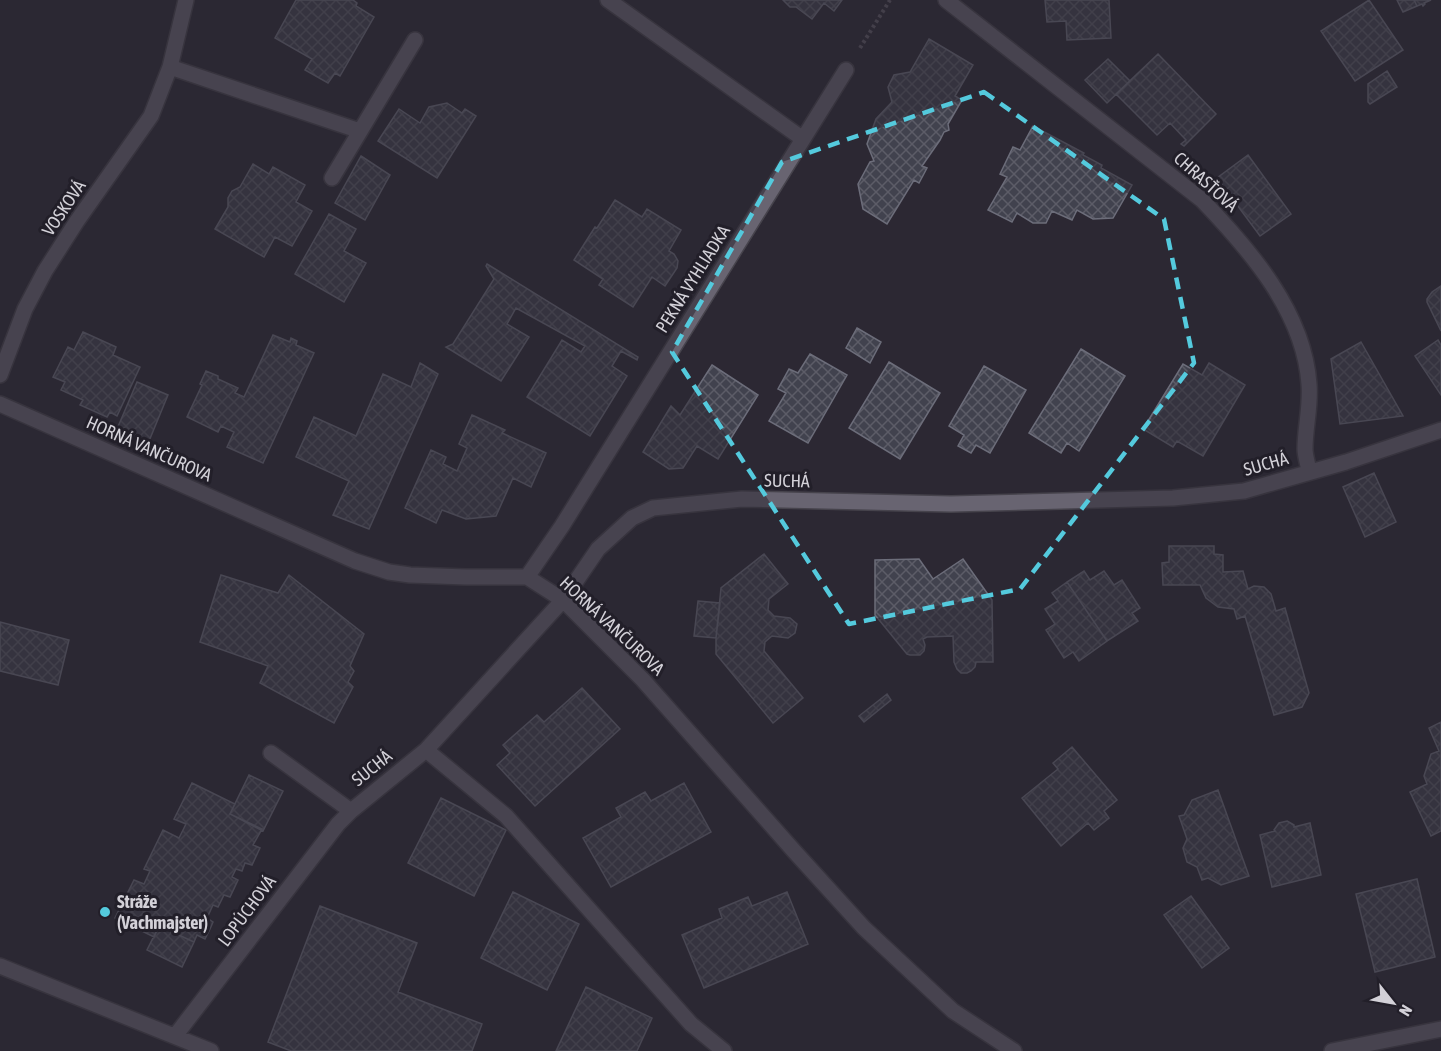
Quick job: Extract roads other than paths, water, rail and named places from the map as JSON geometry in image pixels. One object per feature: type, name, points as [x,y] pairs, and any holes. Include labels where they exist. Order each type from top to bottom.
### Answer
[{"type":"street","name":"VOSKOVÁ","points":[[0,375],[25,309],[45,271],[77,221],[151,116],[170,68],[186,0]]},
{"type":"street","points":[[608,0],[803,139]]},
{"type":"street","name":"CHRASŤOVÁ","points":[[946,0],[1202,200],[1236,236],[1282,301],[1300,336],[1309,384],[1310,402],[1305,450],[1309,471]]},
{"type":"street","points":[[332,178],[415,40]]},
{"type":"street","points":[[170,68],[360,131]]},
{"type":"street","name":"PEKNÁ VYHLIADKA","points":[[527,577],[562,526],[846,70]]},
{"type":"street","name":"HORNÁ VANČUROVA","points":[[0,404],[355,561],[389,572],[410,575],[527,577],[563,600],[643,680],[864,928],[953,1011],[1014,1051]]},
{"type":"street","name":"SUCHÁ","points":[[271,753],[351,811],[426,750],[563,600],[598,549],[632,518],[653,508],[741,499],[951,504],[1173,498],[1244,491],[1346,462],[1441,430]]},
{"type":"street","points":[[426,750],[506,816],[691,1024],[724,1051]]},
{"type":"street","name":"LOPÚCHOVÁ","points":[[175,1036],[351,811]]},
{"type":"street","points":[[0,966],[212,1051]]},
{"type":"street","points":[[1332,1051],[1441,1029]]},
{"type":"place","name":"Stráže (Vachmajster)","points":[[105,912]]}]
